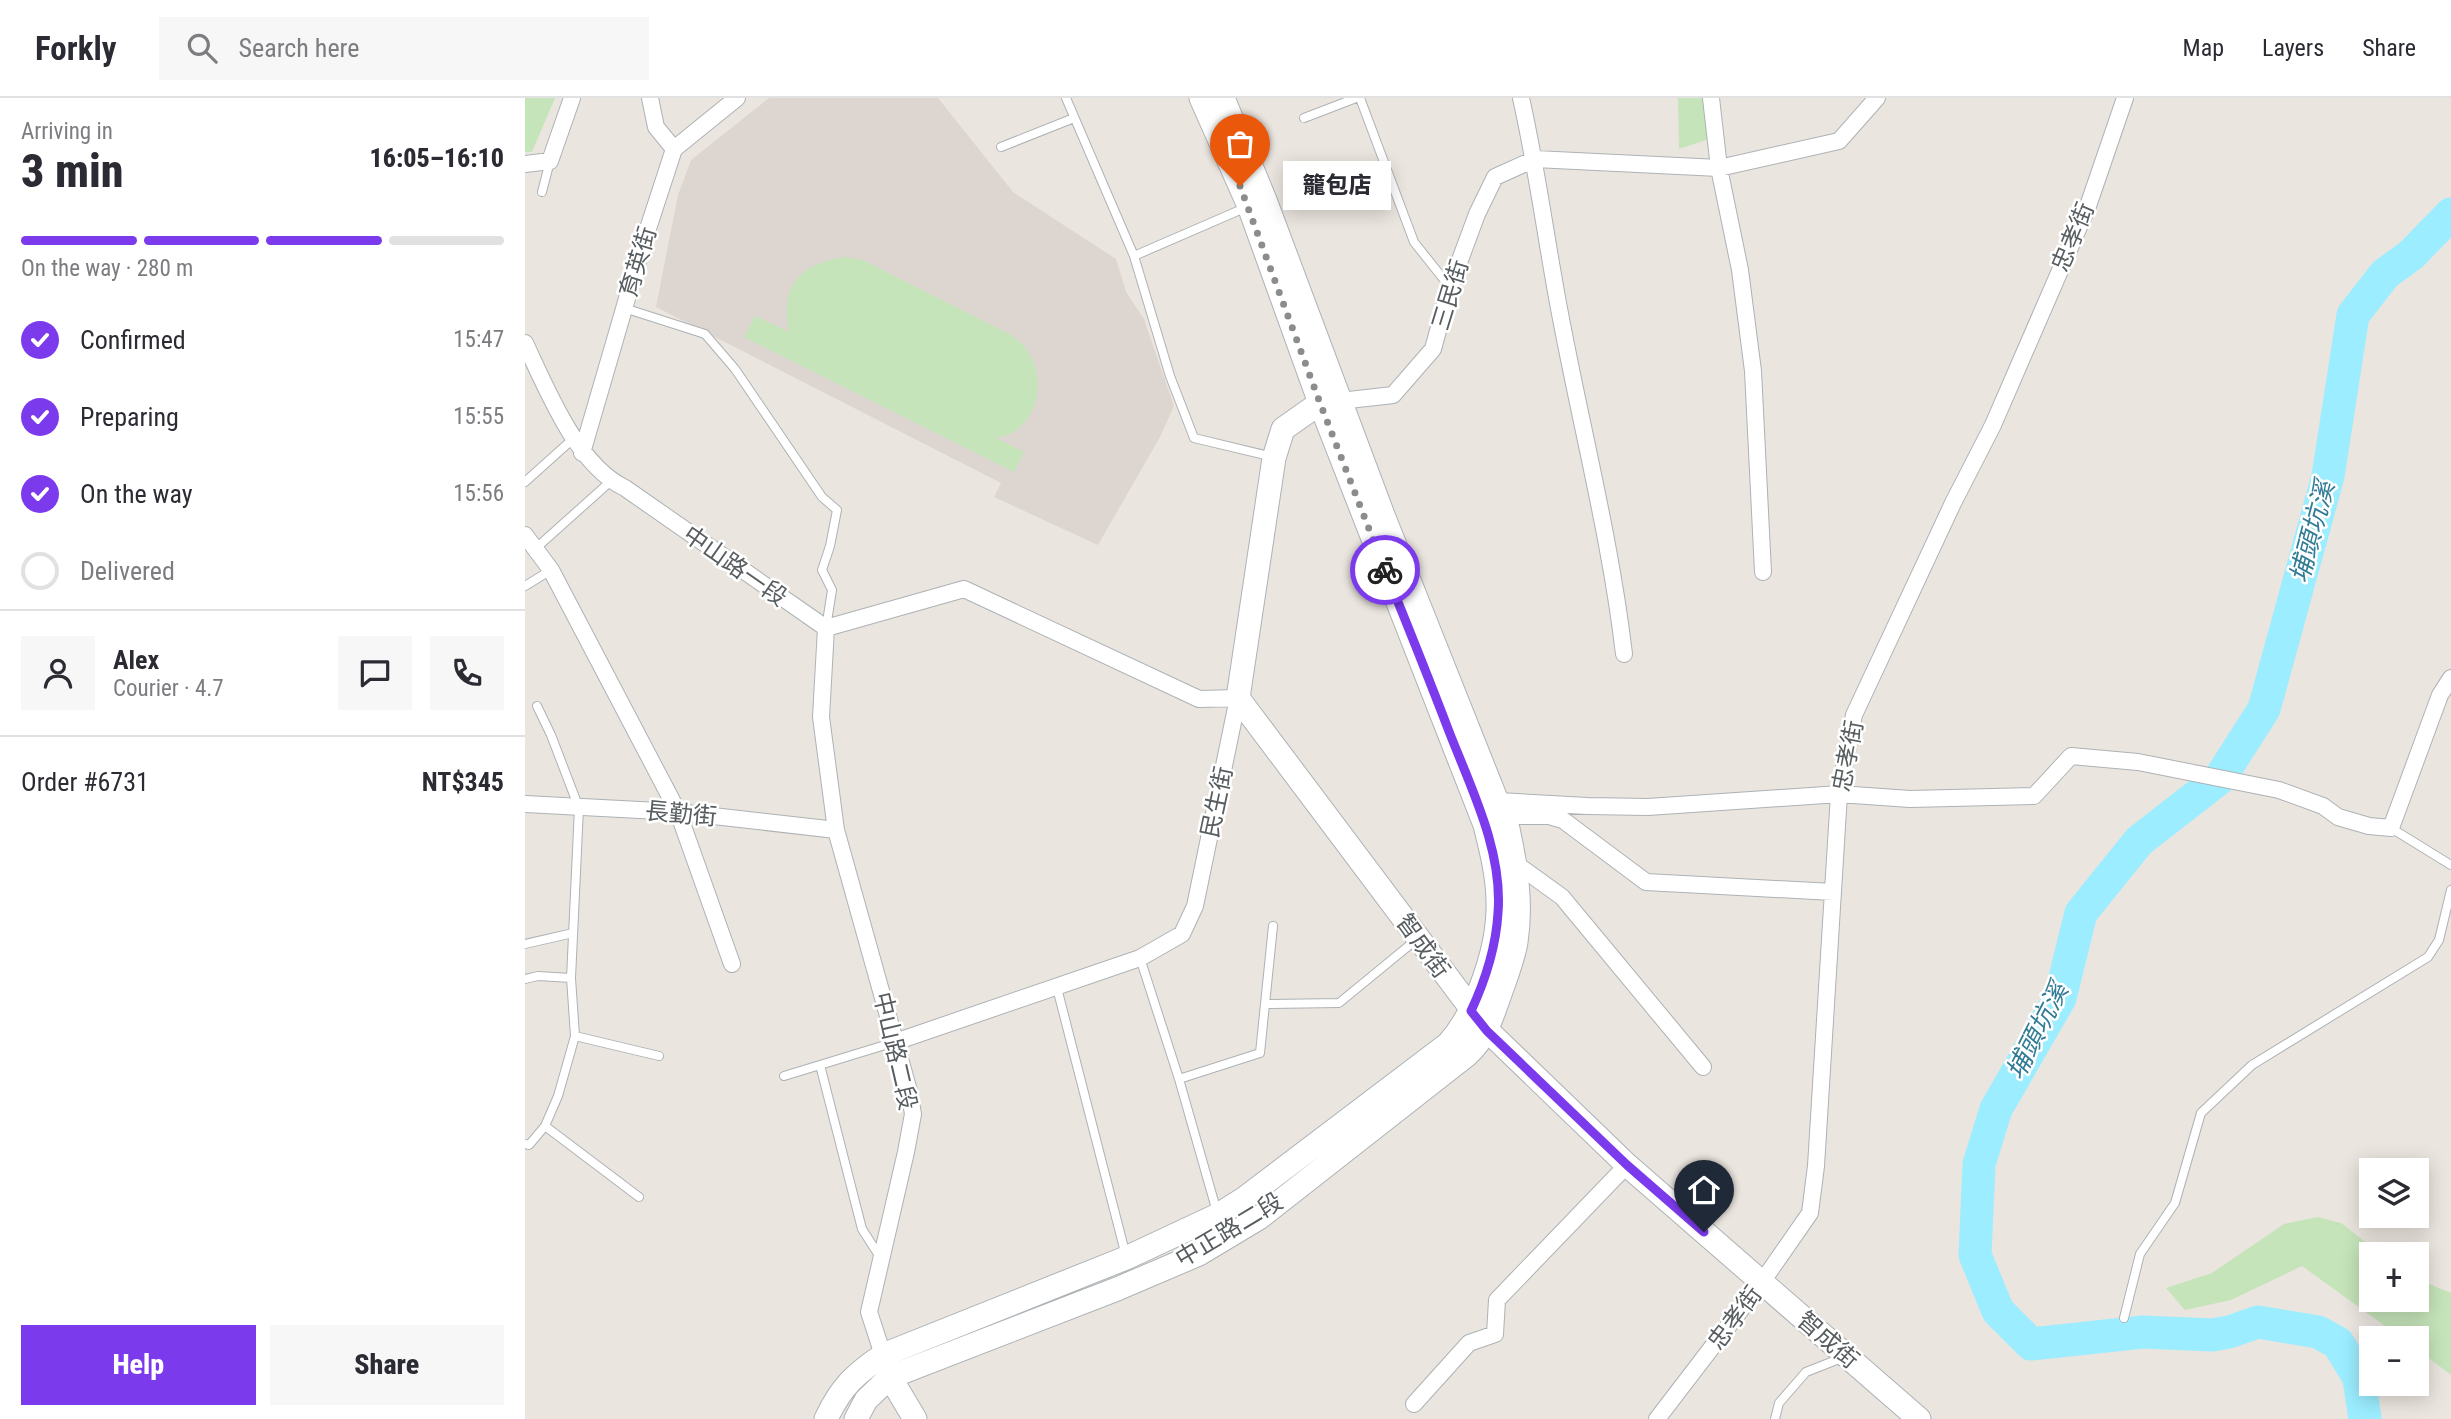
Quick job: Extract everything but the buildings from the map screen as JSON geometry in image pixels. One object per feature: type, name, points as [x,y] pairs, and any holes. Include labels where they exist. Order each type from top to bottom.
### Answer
[{"type":"main road","points":[[1201,98],[1330,402],[1477,802],[1505,862],[1518,904],[1516,941],[1487,1031]]},
{"type":"main road","points":[[1223,98],[1265,200],[1330,402],[1383,515],[1501,809],[1505,862]]},
{"type":"main road","name":"民生街","points":[[1238,698],[1274,458],[1283,429],[1330,402]]},
{"type":"main road","name":"智成街","points":[[1238,698],[1487,1031],[1627,1165],[1919,1419]]},
{"type":"main road","name":"中正路二段","points":[[825,1419],[848,1381],[883,1355],[1126,1258],[1218,1215],[1245,1198],[1448,1044],[1462,1028],[1479,995],[1493,949],[1505,862]]},
{"type":"main road","name":"中正路二段","points":[[890,1377],[1117,1289],[1199,1254],[1259,1218],[1467,1055],[1487,1031]]},
{"type":"main road","points":[[883,1355],[890,1377],[915,1419]]},
{"type":"main road","points":[[856,1419],[866,1400],[890,1377]]},
{"type":"street","points":[[525,164],[550,161],[572,98]]},
{"type":"street","points":[[650,98],[656,127],[674,149],[737,98]]},
{"type":"street","points":[[1521,98],[1535,159],[1561,320],[1617,599],[1624,654]]},
{"type":"street","points":[[1711,98],[1719,167],[1740,270],[1753,372],[1763,572]]},
{"type":"street","points":[[1535,159],[1719,167],[1839,141],[1877,98]]},
{"type":"street","name":"忠孝街","points":[[1657,1419],[1762,1282],[1810,1213],[1816,1166],[1839,794],[1854,715],[1953,503],[1993,425],[2088,206],[2125,98]]},
{"type":"street","name":"育英街","points":[[582,453],[674,149]]},
{"type":"street","name":"三民街","points":[[1330,402],[1393,395],[1433,349],[1450,287],[1477,214],[1495,177],[1535,159]]},
{"type":"street","name":"中山路一段","points":[[525,343],[582,453],[611,481],[625,488],[826,628]]},
{"type":"street","points":[[525,535],[551,570],[678,812],[732,964]]},
{"type":"street","points":[[836,830],[821,717],[826,628],[964,589],[1199,699],[1238,698]]},
{"type":"street","points":[[1501,809],[1648,807],[1839,794],[1910,799],[2034,796],[2071,757],[2138,762],[2280,790],[2323,806],[2338,817],[2369,826],[2391,828],[2440,695],[2451,678]]},
{"type":"street","name":"民生街","points":[[895,1042],[1140,958],[1182,934],[1195,906],[1238,698]]},
{"type":"street","name":"長勤街","points":[[525,804],[678,812],[836,830]]},
{"type":"street","points":[[1501,809],[1563,820],[1646,882],[1833,892]]},
{"type":"street","name":"中山路二段","points":[[836,830],[913,1114],[869,1312],[883,1355]]},
{"type":"street","points":[[1505,862],[1562,897],[1703,1067]]},
{"type":"street","points":[[1415,1404],[1469,1343],[1495,1334],[1497,1300],[1627,1165]]},
{"type":"lane","points":[[1066,98],[1134,256],[1170,376],[1194,438],[1274,458]]},
{"type":"lane","points":[[1304,118],[1358,98],[1414,242],[1450,287]]},
{"type":"lane","points":[[1001,147],[1075,118]]},
{"type":"lane","points":[[542,191],[550,161]]},
{"type":"lane","points":[[1134,256],[1249,206]]},
{"type":"lane","points":[[624,308],[705,334],[735,369],[822,497],[837,510],[830,547],[822,570],[832,590],[826,628]]},
{"type":"lane","points":[[525,482],[574,438]]},
{"type":"lane","points":[[535,549],[611,481]]},
{"type":"lane","points":[[525,586],[551,570]]},
{"type":"lane","points":[[525,1144],[529,1145],[545,1126],[558,1096],[575,1036],[571,978],[579,808],[537,706]]},
{"type":"lane","points":[[2391,828],[2451,865]]},
{"type":"lane","points":[[2124,1318],[2140,1254],[2175,1203],[2201,1113],[2252,1065],[2428,957],[2439,940],[2451,890]]},
{"type":"lane","points":[[1179,1079],[1260,1053],[1273,926]]},
{"type":"lane","points":[[525,944],[573,933]]},
{"type":"lane","points":[[1265,1004],[1339,1003],[1418,938]]},
{"type":"lane","points":[[1140,958],[1226,1238]]},
{"type":"lane","points":[[525,979],[538,976],[571,978]]},
{"type":"lane","points":[[1057,988],[1126,1258]]},
{"type":"lane","points":[[575,1036],[659,1056]]},
{"type":"lane","points":[[784,1076],[895,1042]]},
{"type":"lane","points":[[820,1065],[862,1229],[882,1260]]},
{"type":"lane","points":[[545,1126],[639,1198]]},
{"type":"lane","points":[[1775,1419],[1779,1403],[1806,1372],[1846,1356]]},
{"type":"shaded area","points":[[769,98],[938,98],[1013,192],[1116,259],[1126,292],[1144,319],[1174,406],[1160,437],[1098,545],[994,497],[1001,483],[656,307],[678,195],[691,160]]},
{"type":"green space","points":[[525,98],[555,98],[532,152],[525,152]]},
{"type":"green space","points":[[1678,98],[1708,98],[1712,138],[1679,149]]},
{"type":"green space","points":[[843,257],[863,260],[1011,335],[1025,348],[1033,360],[1038,383],[1034,407],[1021,426],[1010,434],[996,438],[1024,452],[1014,472],[744,337],[755,316],[789,332],[787,302],[796,281],[814,266]]},
{"type":"green space","points":[[2318,1217],[2341,1223],[2365,1242],[2359,1242],[2359,1307],[2302,1266],[2231,1300],[2185,1310],[2166,1288],[2212,1273],[2284,1224]]},
{"type":"green space","points":[[2429,1284],[2451,1293],[2451,1375],[2429,1358],[2429,1326],[2385,1326],[2366,1312],[2429,1312]]},
{"type":"waterway","name":"埔頭坑溪","points":[[2365,1419],[2359,1378],[2338,1343],[2318,1332],[2258,1322],[2212,1335],[2143,1332],[2031,1344],[1998,1311],[1975,1255],[1979,1164],[1996,1109],[2060,998],[2081,913],[2139,841],[2220,778],[2264,709],[2328,476],[2353,315],[2385,274],[2411,255],[2451,214]]},
{"type":"way so far","points":[[1240,186],[1385,570]]},
{"type":"place","name":"籠包店","points":[[1240,186]]},
{"type":"route","points":[[1385,570],[1477,802],[1494,862],[1499,912],[1493,949],[1479,995],[1471,1011],[1487,1031],[1627,1165],[1704,1232]]}]
